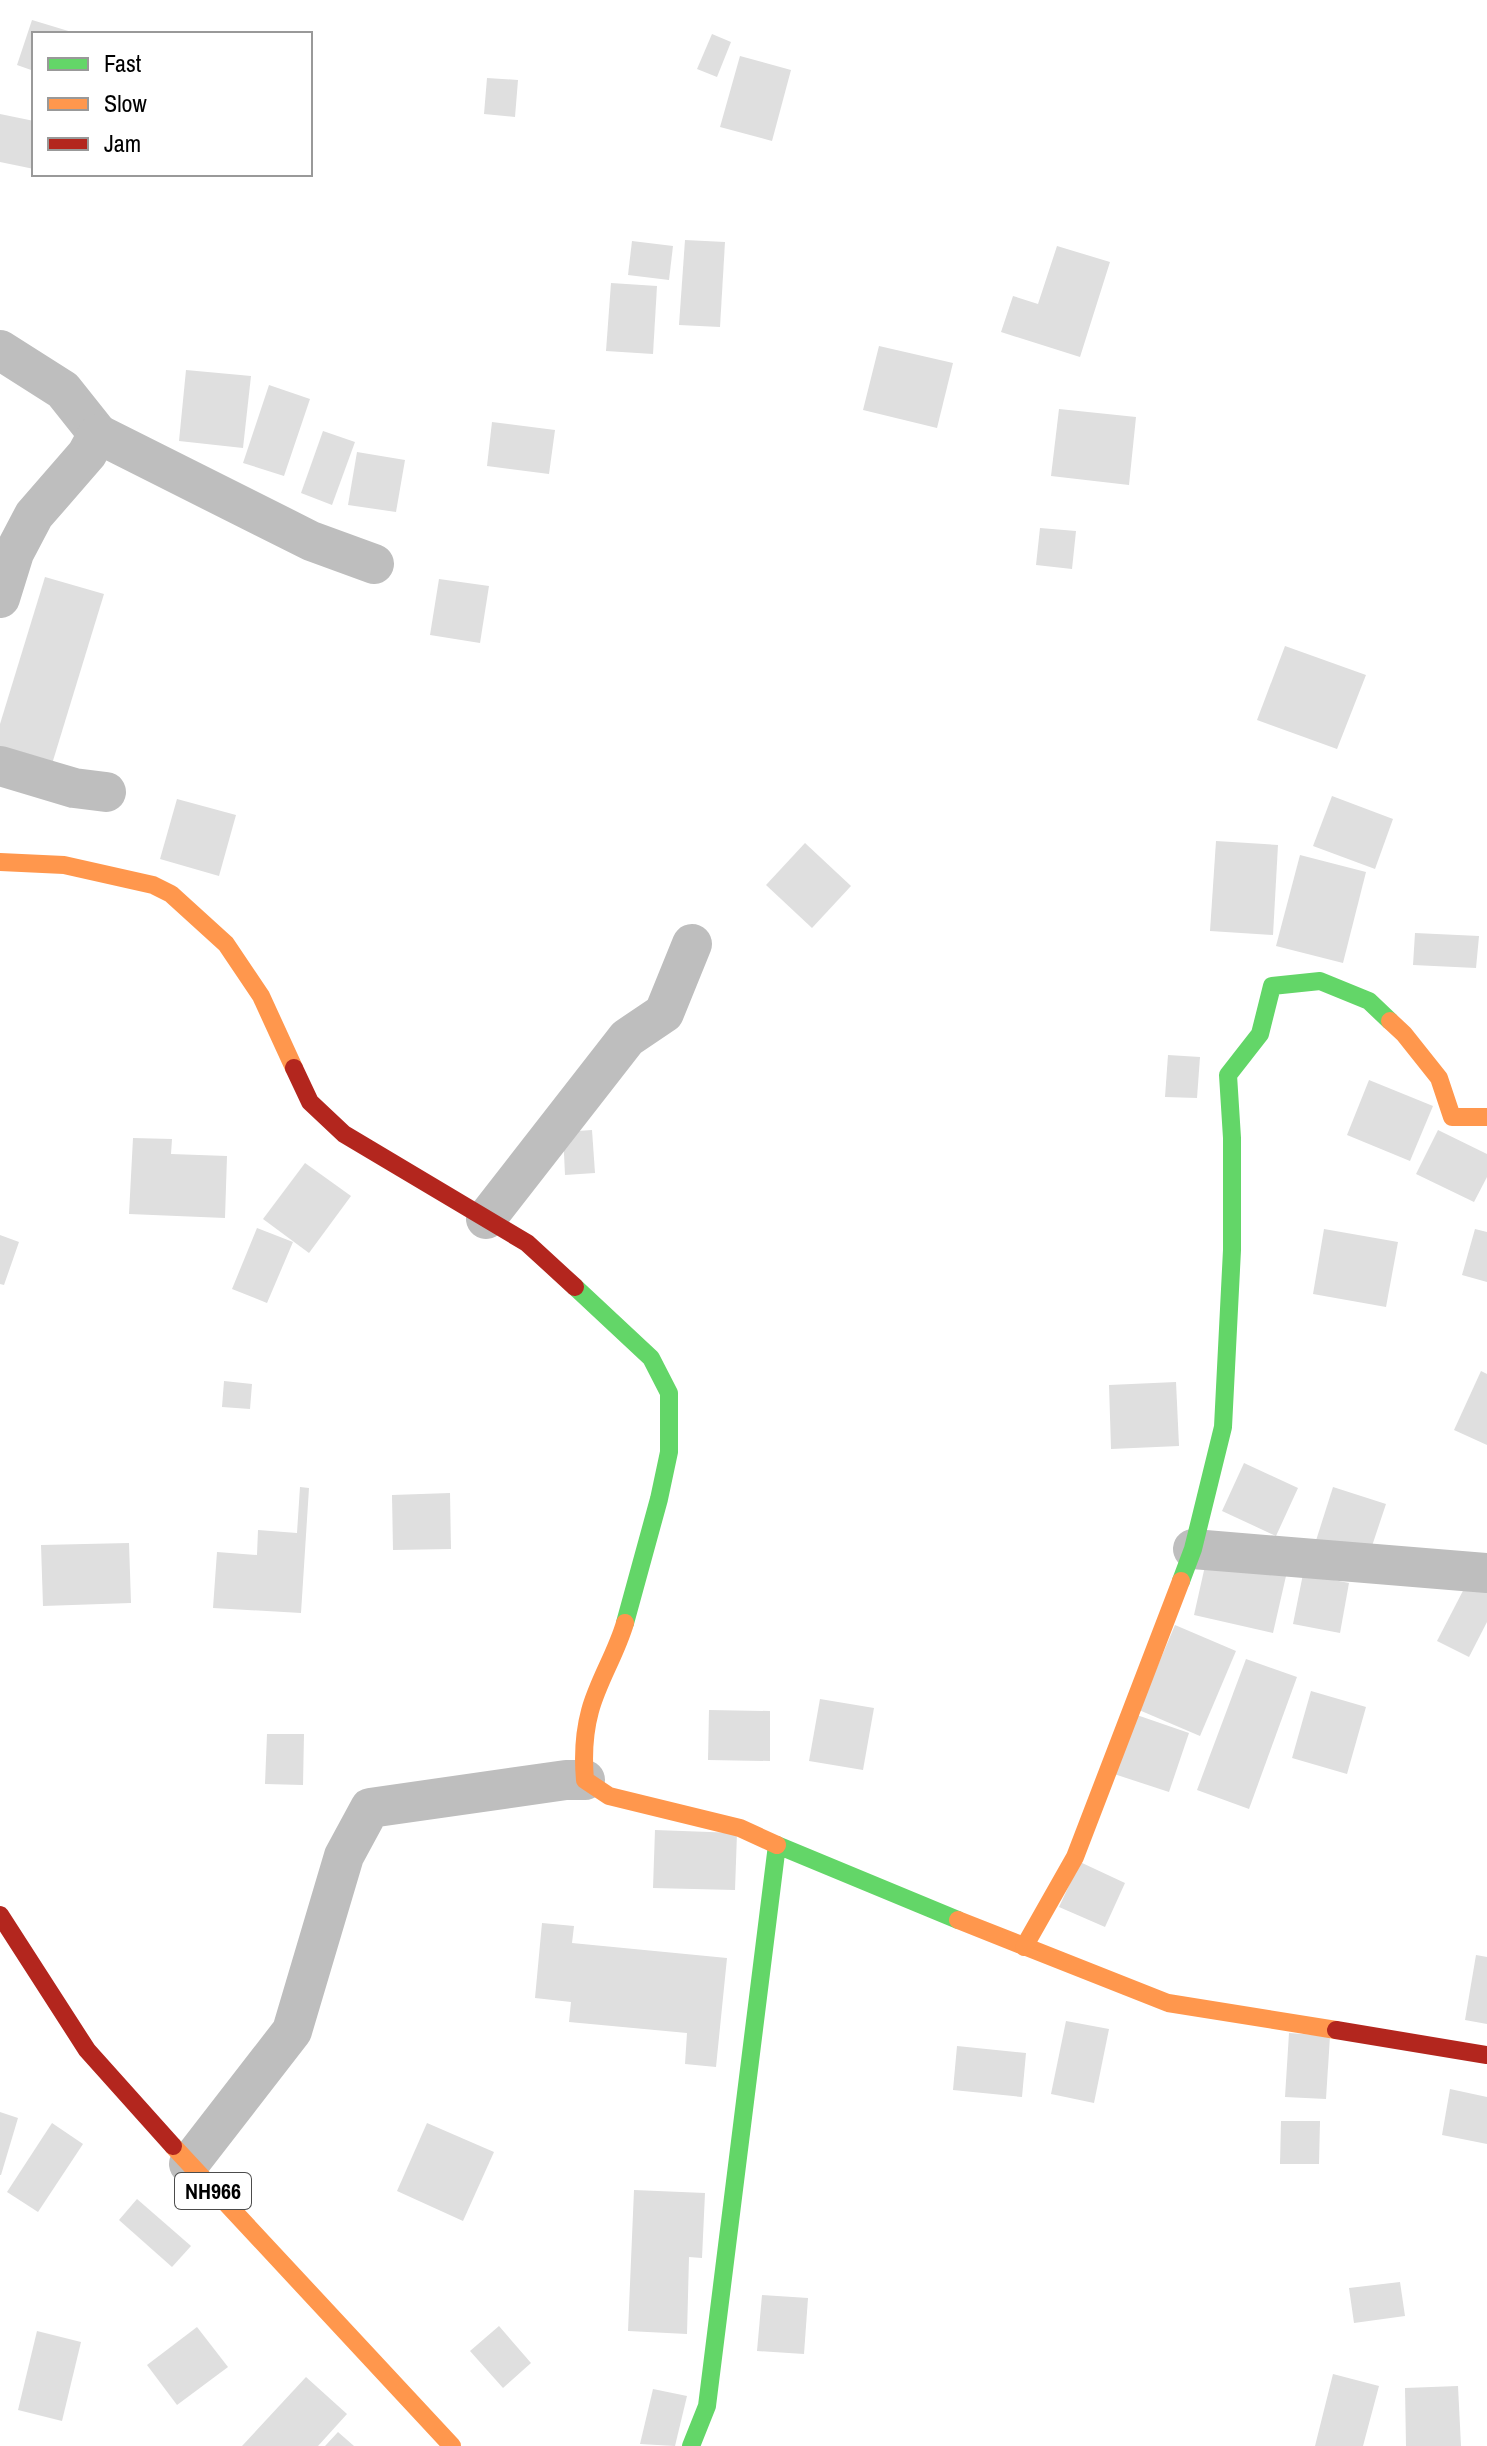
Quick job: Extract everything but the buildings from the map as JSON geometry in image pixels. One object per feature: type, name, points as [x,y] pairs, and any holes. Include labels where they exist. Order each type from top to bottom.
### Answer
[{"type":"main road","points":[[0,862],[64,865],[153,885],[171,894],[226,944],[261,996],[310,1102],[344,1134],[527,1243],[651,1358],[669,1393],[669,1452],[619,1643],[590,1710],[583,1758],[585,1780],[609,1796],[740,1828],[1024,1947],[1168,2003],[1487,2055]]},
{"type":"main road","points":[[1024,1947],[1075,1857],[1193,1549],[1223,1427],[1232,1250],[1232,1138],[1228,1075],[1260,1034],[1272,986],[1320,981],[1369,1001],[1404,1034],[1439,1078],[1452,1117],[1487,1117]]},
{"type":"main road","points":[[691,2446],[707,2406],[777,1845]]},
{"type":"main road","name":"NH966","points":[[0,1915],[87,2050],[452,2446]]},
{"type":"street","points":[[0,350],[63,390],[98,434],[311,541],[374,564]]},
{"type":"street","points":[[0,598],[14,553],[34,515],[87,454],[98,434]]},
{"type":"street","points":[[0,766],[74,788],[106,792]]},
{"type":"street","points":[[486,1219],[627,1038],[664,1013],[692,944]]},
{"type":"street","points":[[1193,1549],[1487,1573]]},
{"type":"street","points":[[189,2164],[292,2031],[344,1856],[370,1808],[566,1780],[585,1780]]},
{"type":"traffic: fast","points":[[1181,1581],[1193,1549],[1223,1427],[1232,1250],[1232,1138],[1228,1075],[1260,1034],[1272,986],[1320,981],[1369,1001],[1390,1021]]},
{"type":"traffic: fast","points":[[575,1287],[651,1358],[669,1393],[669,1452],[625,1623]]},
{"type":"traffic: fast","points":[[691,2446],[707,2406],[777,1845],[958,1920]]},
{"type":"traffic: slow","points":[[0,862],[64,865],[153,885],[171,894],[226,944],[261,996],[294,1068]]},
{"type":"traffic: slow","points":[[1390,1021],[1439,1078],[1452,1117],[1487,1117]]},
{"type":"traffic: slow","points":[[1024,1947],[1075,1857],[1181,1581]]},
{"type":"traffic: slow","points":[[625,1623],[590,1711],[584,1745],[585,1780],[609,1796],[740,1828],[777,1845]]},
{"type":"traffic: slow","points":[[958,1920],[1168,2003],[1336,2030]]},
{"type":"traffic: slow","points":[[173,2146],[452,2446]]},
{"type":"traffic: jam","points":[[294,1068],[310,1102],[344,1134],[527,1243],[575,1287]]},
{"type":"traffic: jam","points":[[0,1915],[87,2050],[173,2146]]},
{"type":"traffic: jam","points":[[1336,2030],[1487,2055]]}]
